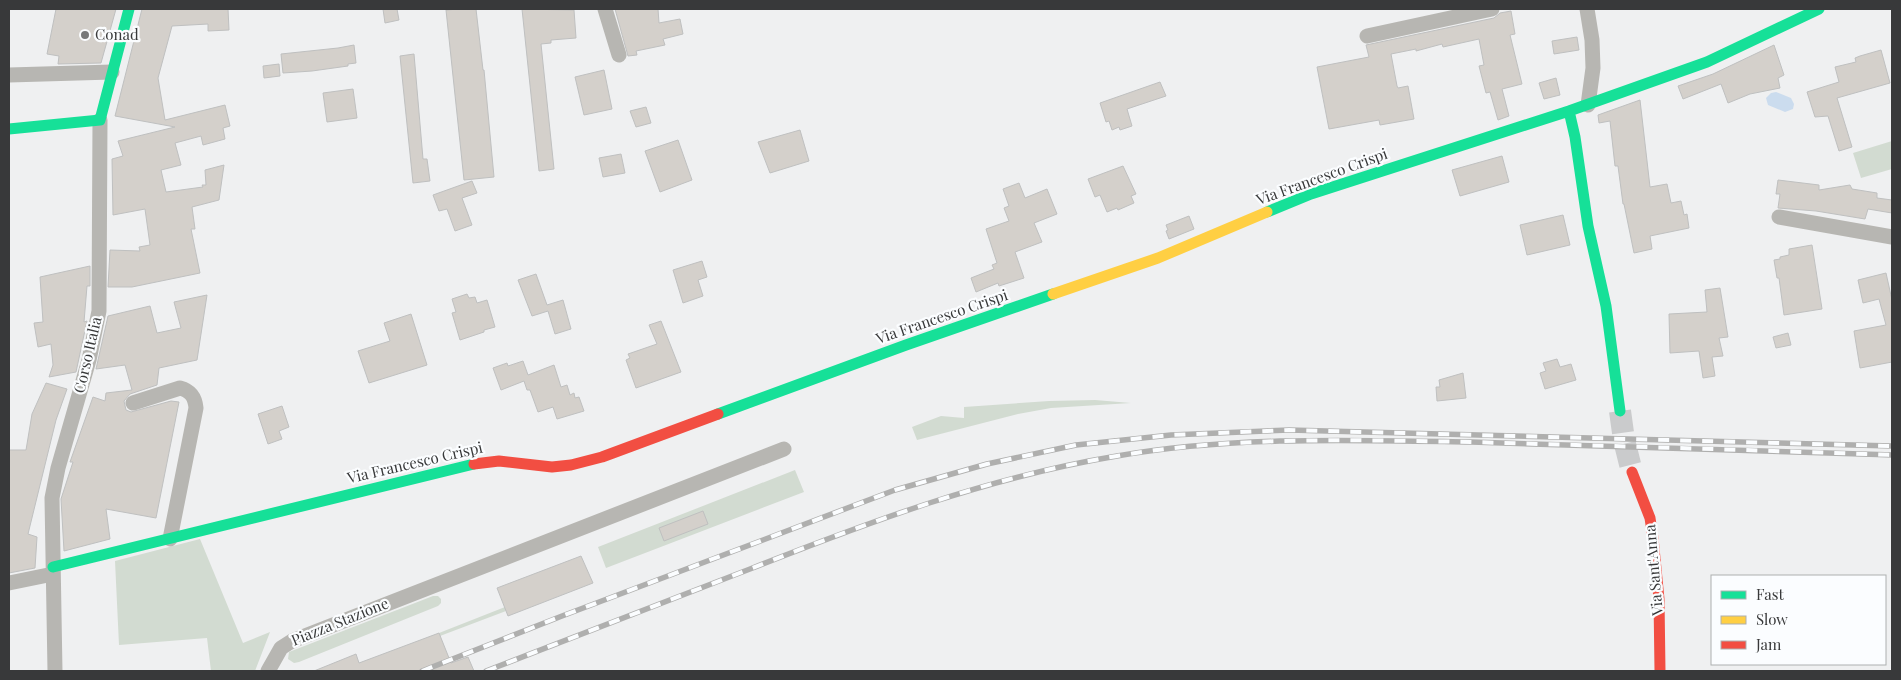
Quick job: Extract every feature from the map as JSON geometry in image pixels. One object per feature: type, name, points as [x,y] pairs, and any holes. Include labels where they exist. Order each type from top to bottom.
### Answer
[{"type":"street","name":"Corso Italia","points":[[55,671],[52,498],[87,367],[98,311],[100,120],[129,9]]},
{"type":"street","points":[[605,9],[619,55]]},
{"type":"street","points":[[1367,36],[1492,9]]},
{"type":"street","points":[[1587,9],[1592,40],[1593,68],[1588,105]]},
{"type":"street","name":"Via Francesco Crispi","points":[[53,570],[482,462],[502,460],[552,467],[569,466],[585,462],[906,346],[1158,258],[1311,194],[1588,105],[1707,62],[1820,9]]},
{"type":"street","points":[[9,75],[112,72]]},
{"type":"street","points":[[1569,111],[1575,137],[1588,226],[1606,306],[1620,411]]},
{"type":"street","points":[[9,130],[100,120]]},
{"type":"street","points":[[1779,217],[1892,237]]},
{"type":"street","points":[[133,403],[180,388],[186,390],[195,401],[196,408],[170,539]]},
{"type":"street","name":"Piazza Stazione","points":[[268,671],[277,654],[285,645],[425,588],[784,449]]},
{"type":"street","name":"Via Sant'Anna","points":[[1632,472],[1650,518],[1654,538],[1659,599],[1660,671]]},
{"type":"street","points":[[9,584],[53,570]]},
{"type":"shaded area","points":[[1892,141],[1892,169],[1861,178],[1853,153]]},
{"type":"shaded area","points":[[1095,400],[1131,403],[1051,408],[1018,414],[917,440],[912,427],[941,416],[964,418],[964,407]]},
{"type":"shaded area","points":[[795,470],[804,492],[606,568],[598,547]]},
{"type":"shaded area","points":[[200,539],[243,643],[270,632],[255,671],[211,671],[207,638],[119,645],[115,561]]},
{"type":"shaded area","points":[[433,596],[438,596],[441,599],[441,603],[438,606],[299,662],[294,663],[288,659],[289,652]]},
{"type":"shaded area","points":[[505,607],[506,611],[440,636],[439,633]]},
{"type":"water","points":[[1776,92],[1791,98],[1794,104],[1793,109],[1785,112],[1768,105],[1766,98],[1771,93]]},
{"type":"building","points":[[56,9],[116,9],[101,63],[58,64],[59,56],[47,54]]},
{"type":"building","points":[[142,9],[228,9],[229,30],[208,31],[208,24],[172,26],[158,78],[165,120],[225,105],[230,126],[223,128],[225,139],[203,145],[201,136],[175,143],[181,165],[161,170],[166,192],[203,187],[202,185],[206,185],[205,170],[224,165],[219,200],[192,207],[195,229],[191,229],[200,273],[132,287],[108,287],[110,250],[140,251],[139,247],[150,245],[145,209],[113,215],[112,159],[123,156],[118,141],[175,127],[115,116]]},
{"type":"building","points":[[383,9],[397,9],[399,20],[385,23]]},
{"type":"building","points":[[476,9],[494,177],[464,180],[446,10]]},
{"type":"building","points":[[522,9],[574,10],[576,38],[551,40],[551,43],[541,44],[554,169],[539,171]]},
{"type":"building","points":[[615,9],[658,9],[659,23],[680,19],[683,34],[663,39],[665,45],[636,51],[637,55],[628,56]]},
{"type":"building","points":[[1511,11],[1515,34],[1510,35],[1522,84],[1502,89],[1509,116],[1498,120],[1490,92],[1486,93],[1479,66],[1484,65],[1479,39],[1443,47],[1442,44],[1416,51],[1416,49],[1391,54],[1398,88],[1408,86],[1414,119],[1380,125],[1379,120],[1329,129],[1317,67],[1369,57],[1366,45],[1494,18],[1500,13]]},
{"type":"building","points":[[1577,37],[1579,50],[1554,54],[1552,41]]},
{"type":"building","points":[[354,45],[356,63],[348,64],[348,66],[312,71],[283,73],[281,54]]},
{"type":"building","points":[[1774,45],[1784,75],[1778,78],[1780,88],[1750,94],[1728,103],[1721,84],[1683,99],[1678,86],[1713,74]]},
{"type":"building","points":[[1881,50],[1890,83],[1837,98],[1852,147],[1839,151],[1828,116],[1815,117],[1807,92],[1839,82],[1835,67],[1856,62],[1855,58]]},
{"type":"building","points":[[414,54],[423,159],[427,159],[430,181],[413,183],[400,56]]},
{"type":"building","points":[[279,64],[280,76],[264,78],[263,66]]},
{"type":"building","points":[[604,70],[612,109],[584,115],[575,77]]},
{"type":"building","points":[[1556,78],[1560,95],[1544,99],[1539,83]]},
{"type":"building","points":[[1160,82],[1166,96],[1127,109],[1132,126],[1120,130],[1119,127],[1112,130],[1109,121],[1106,122],[1100,103]]},
{"type":"building","points":[[353,89],[357,118],[327,122],[323,93]]},
{"type":"building","points":[[1640,100],[1650,187],[1667,184],[1671,203],[1681,201],[1684,215],[1687,214],[1689,228],[1650,236],[1652,249],[1634,253],[1623,204],[1618,166],[1615,166],[1610,121],[1599,123],[1598,115]]},
{"type":"building","points":[[646,107],[651,123],[636,127],[630,111]]},
{"type":"building","points":[[800,130],[809,161],[770,173],[758,142]]},
{"type":"building","points":[[678,140],[692,180],[660,192],[645,151]]},
{"type":"building","points":[[621,154],[625,173],[603,177],[599,158]]},
{"type":"building","points":[[1502,156],[1509,182],[1460,196],[1452,170]]},
{"type":"building","points":[[1123,166],[1136,194],[1131,196],[1134,203],[1118,210],[1117,208],[1107,212],[1100,195],[1095,197],[1088,179]]},
{"type":"building","points":[[1778,180],[1819,185],[1819,190],[1850,185],[1852,189],[1877,193],[1877,198],[1892,200],[1892,213],[1868,209],[1865,219],[1816,211],[1778,208],[1780,194],[1776,194]]},
{"type":"building","points":[[472,181],[477,193],[462,198],[472,225],[455,231],[447,209],[439,211],[433,195]]},
{"type":"building","points":[[1019,183],[1025,198],[1047,189],[1057,214],[1034,223],[1042,242],[1015,252],[1024,278],[999,286],[998,283],[976,292],[971,278],[994,269],[992,265],[997,263],[986,229],[1009,221],[1004,208],[1009,206],[1003,189]]},
{"type":"building","points":[[1563,215],[1570,245],[1527,255],[1520,225]]},
{"type":"building","points":[[1189,216],[1194,229],[1169,239],[1166,225]]},
{"type":"building","points":[[1812,245],[1822,309],[1784,315],[1779,278],[1777,278],[1774,260],[1789,255],[1789,249]]},
{"type":"building","points":[[702,261],[707,277],[698,280],[703,296],[683,303],[673,270]]},
{"type":"building","points":[[90,266],[90,286],[87,286],[84,322],[87,321],[76,372],[49,377],[53,365],[51,344],[38,347],[34,323],[43,322],[40,277]]},
{"type":"building","points":[[1886,273],[1892,300],[1892,362],[1860,368],[1854,331],[1886,325],[1879,299],[1863,303],[1858,280]]},
{"type":"building","points":[[536,274],[547,305],[563,300],[571,329],[555,334],[548,311],[532,316],[518,280]]},
{"type":"building","points":[[1720,288],[1728,337],[1719,338],[1723,356],[1712,357],[1715,376],[1703,378],[1699,351],[1670,353],[1669,314],[1707,312],[1705,290]]},
{"type":"building","points":[[467,294],[469,298],[475,297],[477,303],[487,300],[495,327],[460,340],[452,313],[456,312],[452,299]]},
{"type":"building","points":[[207,295],[197,360],[159,368],[157,385],[130,394],[124,401],[126,410],[131,412],[171,401],[179,402],[156,518],[106,509],[110,539],[64,551],[61,499],[73,462],[70,462],[93,397],[105,401],[106,393],[132,390],[125,365],[96,369],[108,316],[150,306],[157,333],[181,328],[174,302]]},
{"type":"building","points":[[411,314],[427,365],[369,383],[358,351],[390,341],[384,323]]},
{"type":"building","points":[[661,321],[681,372],[636,388],[626,360],[630,358],[628,354],[657,344],[649,325]]},
{"type":"building","points":[[1788,333],[1791,345],[1776,348],[1773,337]]},
{"type":"building","points":[[1557,359],[1560,367],[1571,364],[1576,380],[1545,389],[1540,373],[1546,371],[1543,363]]},
{"type":"building","points":[[523,361],[528,375],[554,365],[561,387],[567,385],[570,395],[574,393],[575,398],[579,397],[584,411],[557,419],[553,407],[538,412],[530,390],[527,390],[524,381],[501,390],[493,368],[507,363],[508,366]]},
{"type":"building","points":[[1463,373],[1466,398],[1437,401],[1436,387],[1440,387],[1439,380]]},
{"type":"building","points":[[46,383],[67,389],[56,420],[28,534],[37,537],[35,568],[9,573],[9,450],[26,450],[32,414]]},
{"type":"building","points":[[282,406],[289,427],[279,431],[282,439],[268,444],[258,414]]},
{"type":"building","points":[[703,511],[708,524],[664,541],[659,528]]},
{"type":"building","points":[[581,556],[593,583],[508,616],[497,588]]},
{"type":"building","points":[[439,633],[451,663],[468,657],[474,671],[314,671],[356,654],[359,663]]},
{"type":"tunnel","points":[[1620,411],[1624,440],[1632,472]]},
{"type":"railway","points":[[422,671],[895,490],[987,464],[1076,445],[1171,435],[1289,430],[1892,446]]},
{"type":"railway","points":[[486,671],[885,518],[1022,476],[1117,456],[1205,445],[1338,440],[1471,442],[1892,455]]},
{"type":"traffic: fast","points":[[9,129],[100,120],[129,9]]},
{"type":"traffic: fast","points":[[1267,212],[1311,194],[1569,111],[1707,62],[1819,9]]},
{"type":"traffic: fast","points":[[1569,111],[1575,137],[1588,226],[1606,306],[1620,411]]},
{"type":"traffic: fast","points":[[718,414],[906,345],[1053,294]]},
{"type":"traffic: fast","points":[[53,567],[474,464]]},
{"type":"traffic: slow","points":[[1053,294],[1158,258],[1267,212]]},
{"type":"traffic: jam","points":[[474,464],[499,461],[552,467],[571,465],[602,457],[718,414]]},
{"type":"traffic: jam","points":[[1632,472],[1650,518],[1653,538],[1659,599],[1660,671]]},
{"type":"place","name":"Conad","points":[[85,35]]}]
